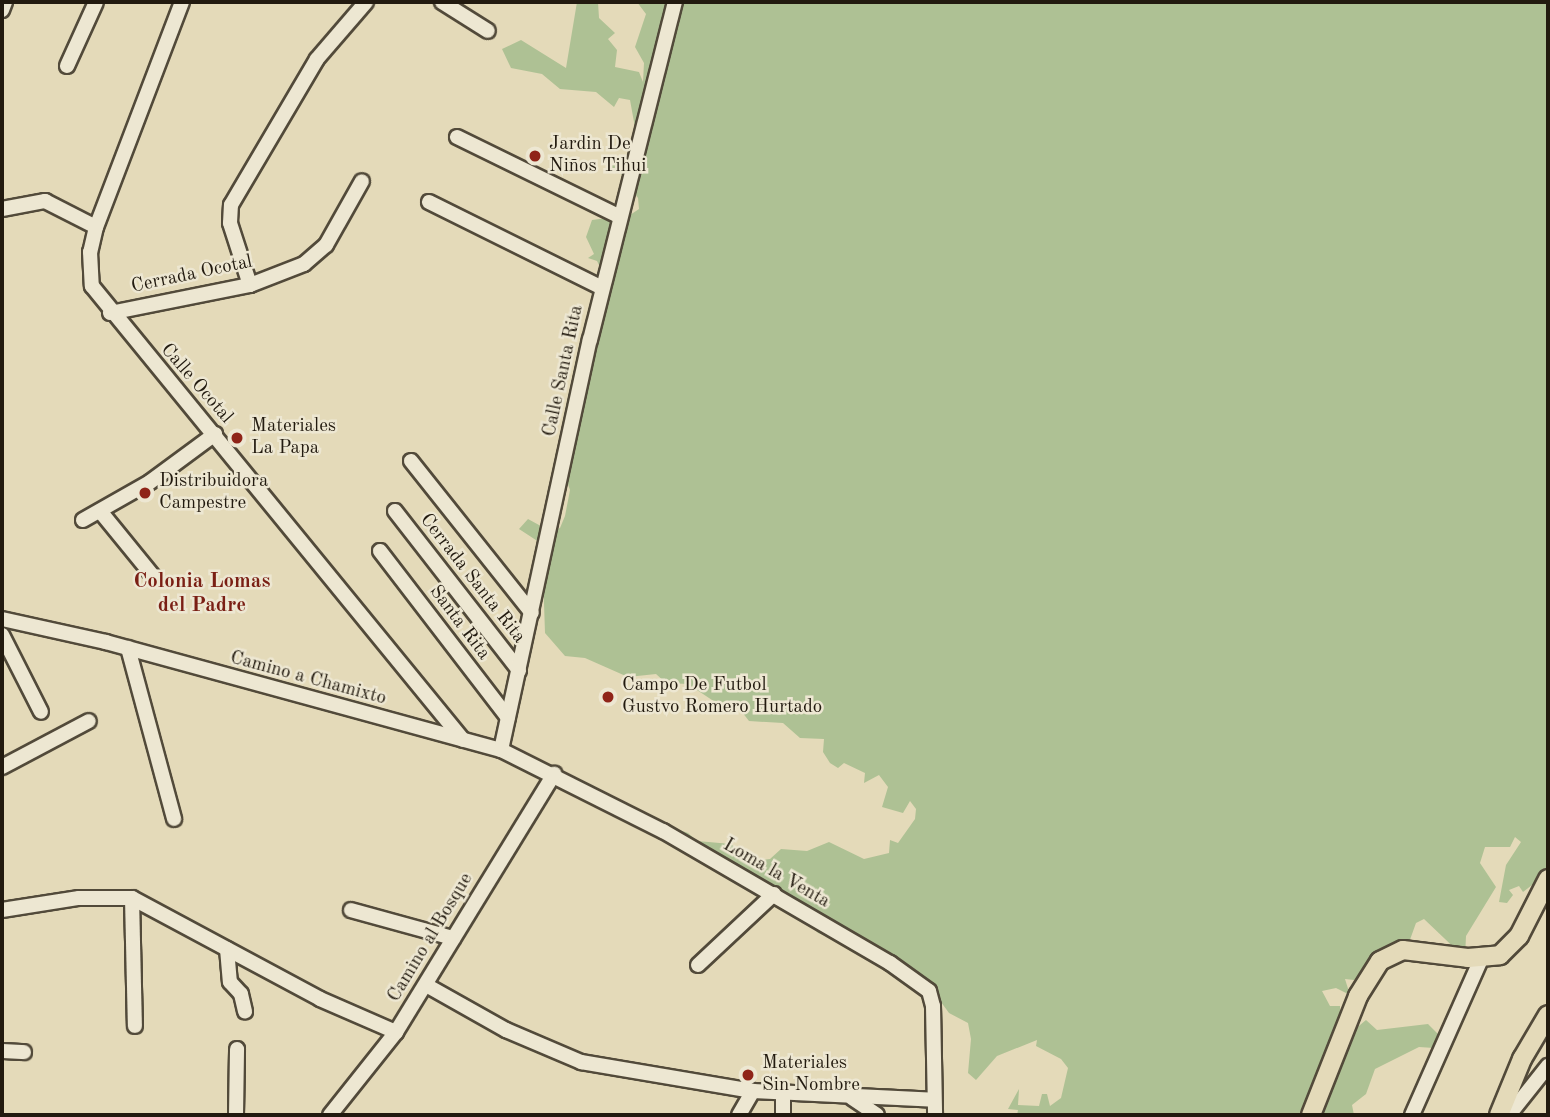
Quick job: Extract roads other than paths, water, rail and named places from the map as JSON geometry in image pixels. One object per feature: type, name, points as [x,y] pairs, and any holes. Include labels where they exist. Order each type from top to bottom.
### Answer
[{"type":"main road","points":[[1311,1115],[1371,971],[1403,950],[1441,951],[1481,958],[1510,947],[1548,879]]},
{"type":"main road","points":[[1499,1115],[1522,1059],[1548,1015]]},
{"type":"street","points":[[2,10],[5,2]]},
{"type":"street","points":[[67,66],[96,2]]},
{"type":"street","name":"Calle Ocotal","points":[[182,2],[96,227],[90,274],[110,313],[215,434],[463,740]]},
{"type":"street","points":[[250,285],[230,223],[231,205],[317,59],[366,2]]},
{"type":"street","points":[[442,2],[488,30]]},
{"type":"street","name":"Calle Santa Rita","points":[[501,750],[603,288],[675,2]]},
{"type":"street","points":[[457,137],[620,217]]},
{"type":"street","name":"Cerrada Ocotal","points":[[110,313],[250,285],[317,253],[362,181]]},
{"type":"street","points":[[2,209],[45,201],[96,227]]},
{"type":"street","points":[[429,202],[603,288]]},
{"type":"street","points":[[83,520],[150,482],[215,434]]},
{"type":"street","points":[[411,461],[531,613]]},
{"type":"street","points":[[100,511],[153,576]]},
{"type":"street","name":"Cerrada Santa Rita","points":[[396,511],[519,670]]},
{"type":"street","name":"Santa Rita","points":[[380,551],[508,718]]},
{"type":"street","name":"Camino a Chamixto","points":[[2,619],[106,642],[501,750]]},
{"type":"street","points":[[2,635],[41,712]]},
{"type":"street","points":[[128,648],[174,819]]},
{"type":"street","points":[[2,767],[89,721]]},
{"type":"street","name":"Loma la Venta","points":[[501,750],[554,774],[774,894],[929,991],[933,1006],[934,1100]]},
{"type":"street","name":"Camino al Bosque","points":[[330,1115],[396,1032],[554,774]]},
{"type":"street","points":[[698,965],[774,894]]},
{"type":"street","points":[[2,910],[79,898],[132,898],[320,999],[396,1032]]},
{"type":"street","points":[[132,898],[135,1026]]},
{"type":"street","points":[[351,910],[453,938]]},
{"type":"street","points":[[227,949],[230,982],[241,994],[245,1012]]},
{"type":"street","points":[[1412,1115],[1481,958]]},
{"type":"street","points":[[426,985],[506,1030],[572,1060],[753,1091],[934,1100],[935,1115]]},
{"type":"street","points":[[236,1115],[237,1049]]},
{"type":"street","points":[[2,1051],[24,1052]]},
{"type":"street","points":[[1509,1115],[1548,1066]]},
{"type":"street","points":[[739,1115],[753,1091]]},
{"type":"street","points":[[782,1115],[783,1091]]},
{"type":"street","points":[[851,1097],[877,1115]]},
{"type":"place","name":"Jardin De Niños Tihui","points":[[535,156]]},
{"type":"place","name":"Materiales La Papa","points":[[237,438]]},
{"type":"place","name":"Distribuidora Campestre","points":[[145,493]]},
{"type":"place","name":"Campo De Futbol Gustvo Romero Hurtado","points":[[608,697]]},
{"type":"place","name":"Materiales Sin Nombre","points":[[748,1075]]},
{"type":"district","name":"Colonia Lomas del Padre","points":[[202,594]]}]
